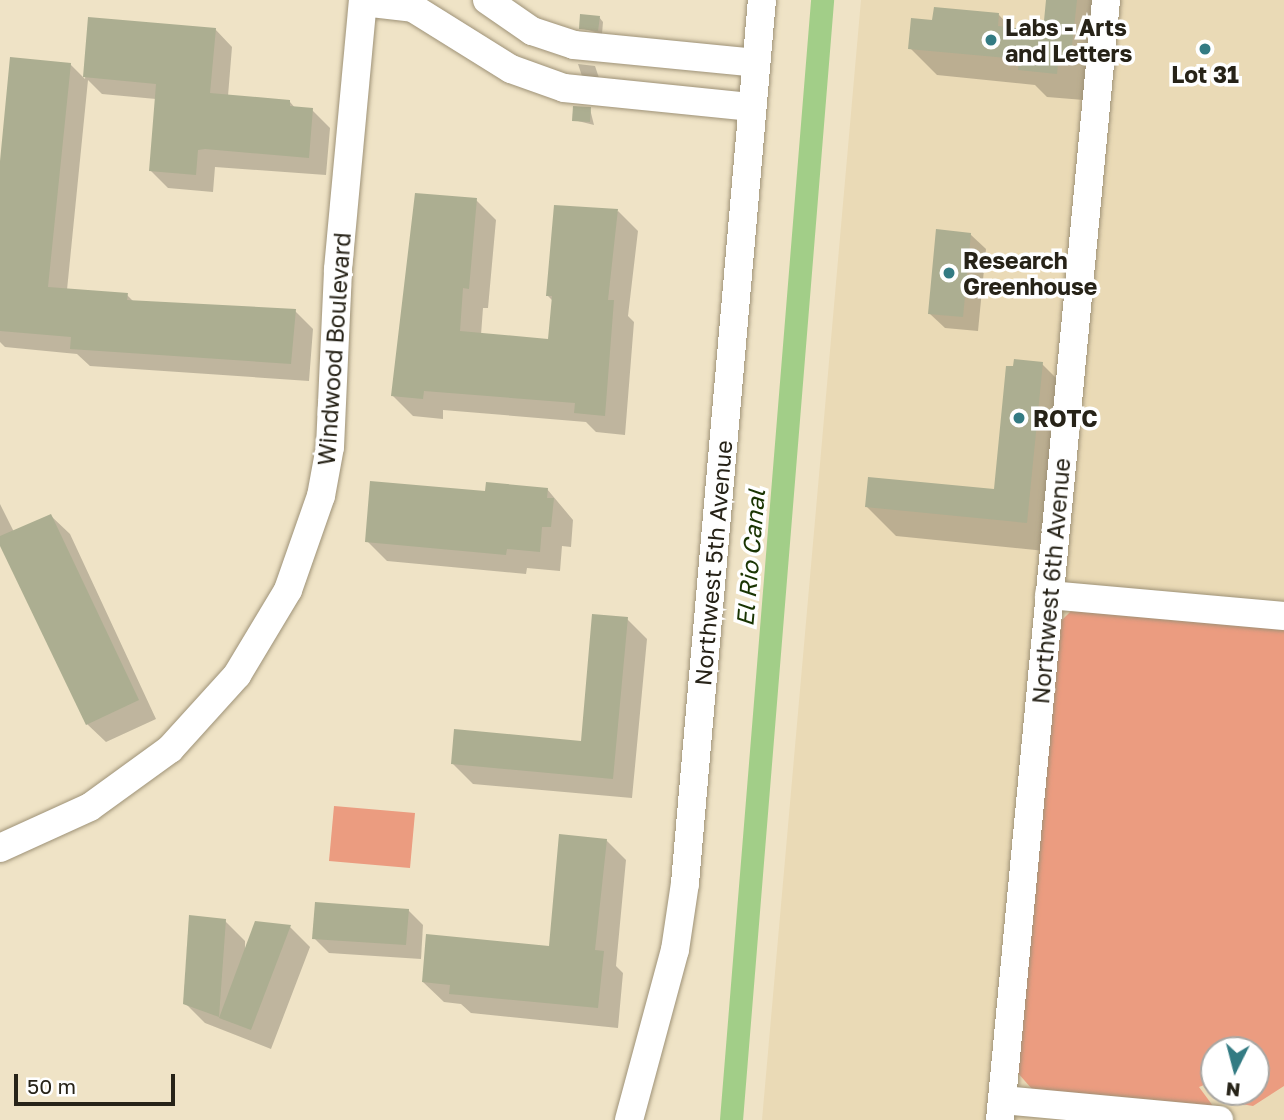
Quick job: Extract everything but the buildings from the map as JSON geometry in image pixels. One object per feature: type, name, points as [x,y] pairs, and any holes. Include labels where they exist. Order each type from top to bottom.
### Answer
[{"type":"street","points":[[487,0],[552,40],[594,49],[756,63]]},
{"type":"street","name":"Northwest 5th Avenue","points":[[629,1120],[666,988],[685,883],[762,0]]},
{"type":"street","name":"Northwest 6th Avenue","points":[[1002,1110],[1107,0]]},
{"type":"street","points":[[363,1],[414,8],[511,69],[538,80],[589,92],[752,107]]},
{"type":"street","name":"Windwood Boulevard","points":[[0,848],[90,807],[170,749],[237,675],[288,590],[307,544],[330,447],[338,269],[363,1]]},
{"type":"street","points":[[538,80],[552,40]]},
{"type":"street","points":[[1049,595],[1284,616]]},
{"type":"street","points":[[1002,1110],[1219,1120]]},
{"type":"shaded area","points":[[861,0],[1284,0],[1284,1120],[762,1120]]},
{"type":"shaded area","points":[[1074,608],[1284,628],[1284,1086],[1270,1095],[1270,1036],[1200,1036],[1200,1105],[1032,1089],[1017,1072],[1060,622]]},
{"type":"shaded area","points":[[334,806],[415,813],[410,868],[329,861]]},
{"type":"waterway","name":"El Rio Canal","points":[[731,1120],[822,0]]},
{"type":"place","name":"Labs - Arts and Letters","points":[[991,40]]},
{"type":"place","name":"Lot 31","points":[[1205,49]]},
{"type":"place","name":"Research Greenhouse","points":[[949,273]]},
{"type":"place","name":"ROTC","points":[[1019,418]]}]
